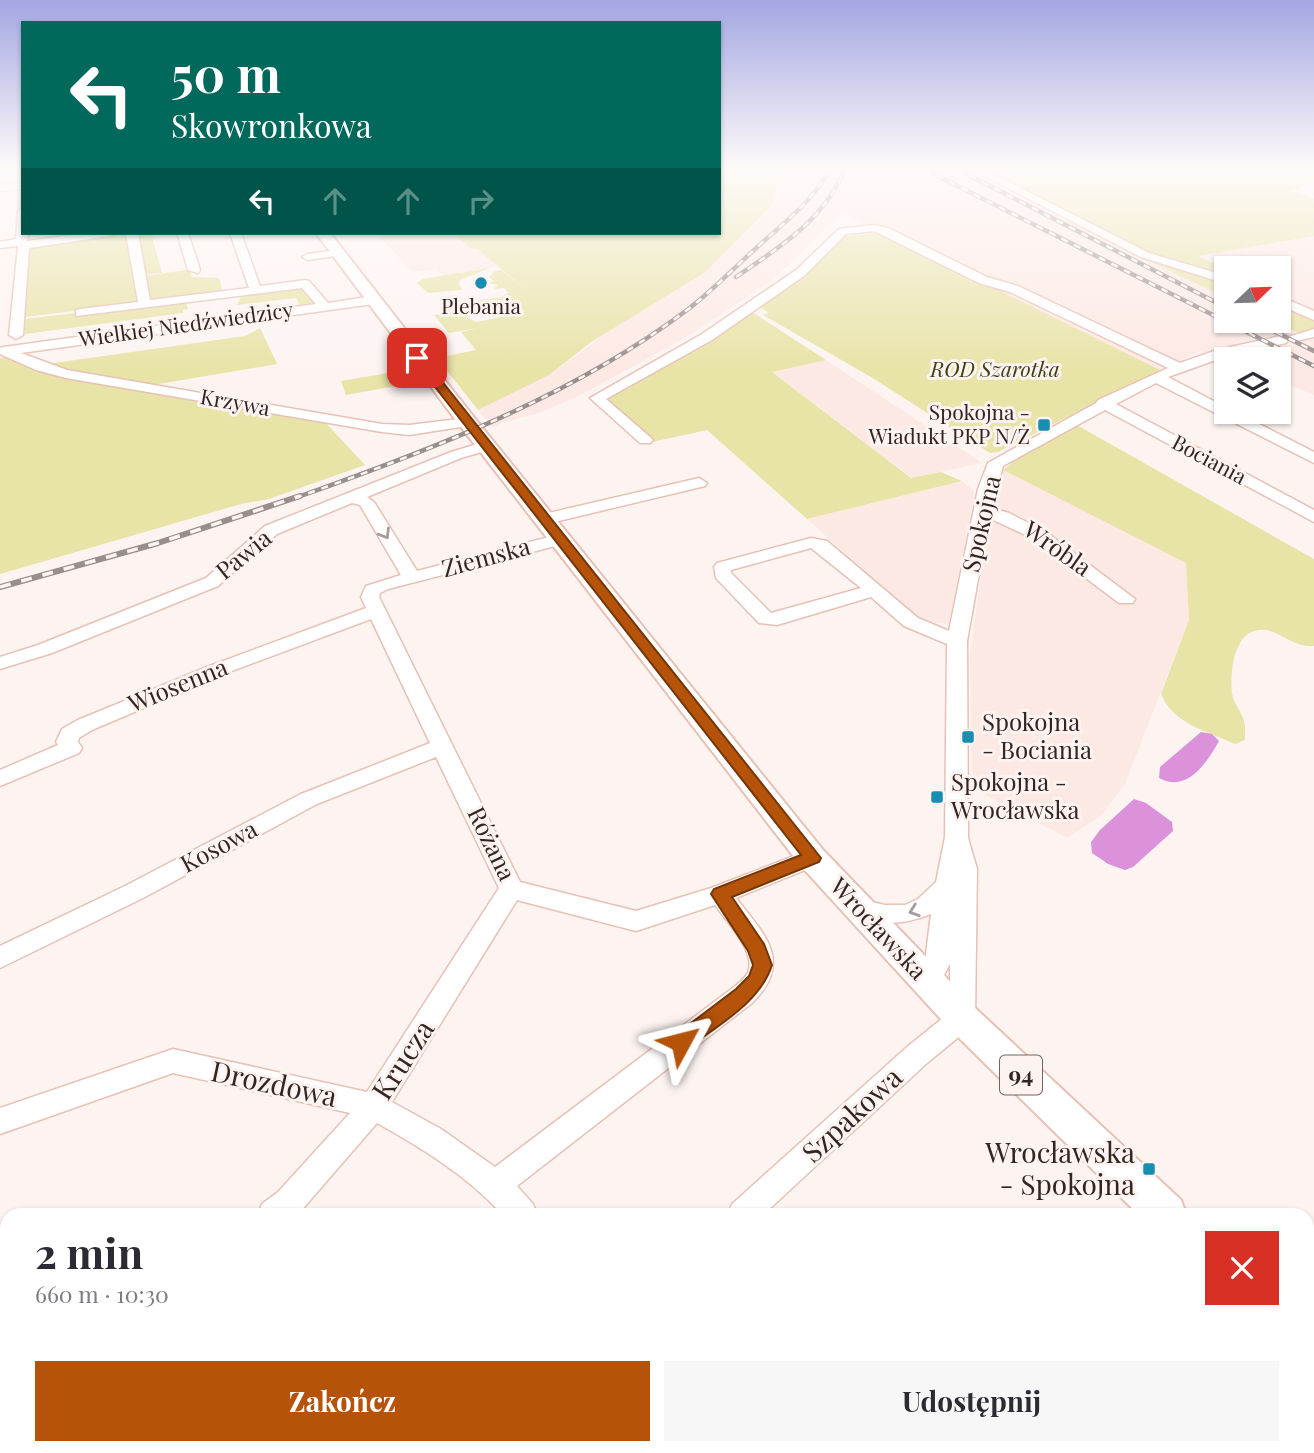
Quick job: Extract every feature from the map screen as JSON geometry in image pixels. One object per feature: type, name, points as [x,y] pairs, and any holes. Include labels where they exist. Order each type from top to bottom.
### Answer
[{"type":"main road","name":"Wrocławska","points":[[320,237],[337,253]]},
{"type":"main road","name":"Wrocławska","points":[[326,237],[467,422],[812,858],[962,1018],[1160,1208]]},
{"type":"street","points":[[0,245],[21,242],[23,237]]},
{"type":"street","points":[[16,335],[23,237]]},
{"type":"street","points":[[133,237],[145,305]]},
{"type":"street","points":[[184,237],[194,270]]},
{"type":"street","points":[[236,237],[256,291]]},
{"type":"street","points":[[645,440],[597,398],[708,337],[800,273],[837,237]]},
{"type":"street","points":[[897,237],[983,280],[1014,289],[1177,367]]},
{"type":"street","points":[[1109,237],[1145,255],[1214,276]]},
{"type":"street","points":[[308,257],[337,253]]},
{"type":"street","points":[[80,313],[305,284],[324,306]]},
{"type":"street","name":"Wielkiej Niedźwiedzicy","points":[[4,351],[373,300]]},
{"type":"street","points":[[1292,306],[1314,316]]},
{"type":"street","name":"Spokojna","points":[[927,982],[938,963],[947,886],[957,837],[957,641],[986,489],[996,463],[1103,403],[1177,367],[1229,351],[1314,333]]},
{"type":"street","name":"Krzywa","points":[[4,351],[41,367],[66,374],[360,425],[409,430],[467,422]]},
{"type":"street","points":[[1156,377],[1314,458]]},
{"type":"street","name":"Bociania","points":[[1103,403],[1314,517]]},
{"type":"street","name":"Pawia","points":[[0,663],[45,649],[186,594],[221,575],[271,530],[456,455],[486,446]]},
{"type":"street","name":"Ziemska","points":[[412,578],[699,483]]},
{"type":"street","points":[[352,498],[366,502],[412,578],[372,590],[370,597],[376,611]]},
{"type":"street","name":"Wróbla","points":[[983,510],[1026,526],[1126,599]]},
{"type":"street","points":[[874,590],[777,619],[766,619],[722,574],[723,567],[811,543],[821,545],[874,590],[911,622],[957,641]]},
{"type":"street","name":"Różana","points":[[376,611],[511,889],[636,921],[720,894],[812,858]]},
{"type":"street","name":"Wiosenna","points":[[0,779],[71,748],[67,742],[69,734],[85,725],[214,671],[376,611]]},
{"type":"street","name":"Kosowa","points":[[0,958],[134,892],[309,799],[443,746]]},
{"type":"street","name":"Spokojna","points":[[957,837],[965,869],[962,1018]]},
{"type":"street","points":[[859,908],[885,914],[905,914],[927,906],[947,886]]},
{"type":"street","name":"Krucza","points":[[281,1208],[374,1105],[511,889]]},
{"type":"street","points":[[495,1185],[743,995],[758,980],[763,965],[758,949],[720,894]]},
{"type":"street","points":[[927,982],[937,983],[952,978],[961,967],[964,954]]},
{"type":"street","name":"Szpakowa","points":[[750,1208],[962,1018]]},
{"type":"street","name":"Drozdowa","points":[[0,1121],[173,1061],[374,1105],[431,1138],[495,1185],[516,1208]]},
{"type":"shaded area","points":[[380,237],[457,237],[471,249],[477,248],[499,266],[444,276],[437,269],[412,272]]},
{"type":"shaded area","points":[[715,237],[817,237],[774,279],[690,335],[581,395],[539,413],[501,423],[493,428],[478,410],[549,375],[593,343]]},
{"type":"shaded area","points":[[890,237],[1102,237],[1214,289],[1214,333],[1291,333],[1292,326],[1314,335],[1314,395],[1291,386],[1291,347],[1214,347],[1214,356],[1200,351],[1160,370]]},
{"type":"shaded area","points":[[1314,237],[1314,310],[1292,300],[1292,256],[1214,256],[1214,264],[1196,256]]},
{"type":"shaded area","points":[[826,360],[982,463],[912,478],[771,371]]},
{"type":"shaded area","points":[[1003,470],[1186,563],[1189,620],[1125,784],[1101,816],[1067,838],[972,788],[970,655],[982,568],[996,491]]},
{"type":"shaded area","points":[[962,481],[975,492],[949,624],[914,616],[807,519]]},
{"type":"shaded area","points":[[1201,732],[1212,734],[1219,741],[1202,767],[1187,779],[1178,782],[1159,778],[1160,767]]},
{"type":"shaded area","points":[[1134,799],[1146,803],[1172,822],[1173,831],[1133,867],[1125,870],[1108,864],[1092,853],[1091,842],[1100,830]]},
{"type":"green space","points":[[96,237],[128,237],[139,303],[25,317],[29,245]]},
{"type":"green space","points":[[136,237],[152,237],[162,273],[141,275]]},
{"type":"green space","points":[[457,237],[740,237],[704,273],[591,342],[549,375],[478,410],[437,358],[476,350],[461,332],[478,328],[449,333],[434,315],[452,312],[477,322],[509,315],[510,313],[498,306],[473,301],[502,297],[508,293],[504,288],[494,289],[498,285],[489,283],[494,281],[489,277],[495,271],[501,270],[529,292],[477,249],[471,249]]},
{"type":"green space","name":"ROD Szarotka","points":[[841,237],[891,237],[1160,370],[998,452],[990,453],[871,377],[763,315],[769,313],[760,307],[796,282]]},
{"type":"green space","points":[[1114,237],[1309,237],[1198,256],[1214,264],[1214,275],[1150,255]]},
{"type":"green space","points":[[1139,256],[1214,277],[1214,292]]},
{"type":"green space","points":[[490,268],[460,280],[460,290],[428,293],[417,283],[423,279]]},
{"type":"green space","points":[[190,271],[192,277],[219,278],[222,288],[220,291],[223,291],[149,301],[144,276]]},
{"type":"green space","points":[[305,288],[317,303],[300,306],[296,298],[237,305],[242,295]]},
{"type":"green space","points":[[186,302],[188,309],[183,310],[183,313],[25,334],[25,319],[75,313],[76,317]]},
{"type":"green space","points":[[1292,308],[1314,319],[1314,330],[1299,333],[1292,330]]},
{"type":"green space","points":[[752,312],[826,360],[772,372],[911,478],[941,472],[962,481],[807,519],[707,430],[652,442],[608,400],[607,397]]},
{"type":"green space","points":[[260,328],[277,364],[147,386],[94,377],[47,364],[245,336]]},
{"type":"green space","points":[[9,356],[45,370],[264,410],[267,414],[275,412],[323,420],[365,465],[269,499],[241,504],[0,574],[0,358]]},
{"type":"green space","points":[[406,370],[417,382],[346,395],[341,381]]},
{"type":"green space","points":[[1075,424],[1314,559],[1314,646],[1299,644],[1273,632],[1259,630],[1244,638],[1235,655],[1232,693],[1244,721],[1245,740],[1235,744],[1182,720],[1166,704],[1161,694],[1189,620],[1186,563],[1003,470],[1030,449]]},
{"type":"railway","points":[[295,498],[397,461],[498,419],[596,369],[696,303],[769,237]]},
{"type":"railway","points":[[736,277],[792,237]]},
{"type":"railway","points":[[1058,237],[1314,366]]},
{"type":"railway","points":[[1089,237],[1214,301]]},
{"type":"railway","points":[[1277,333],[1314,351]]},
{"type":"railway","points":[[0,587],[158,543],[300,496]]},
{"type":"place","name":"Plebania","points":[[481,283]]},
{"type":"place","name":"Spokojna - Wiadukt PKP N/Ż","points":[[1044,425]]},
{"type":"place","name":"Spokojna - Bociania","points":[[968,737]]},
{"type":"place","name":"Spokojna - Wrocławska","points":[[937,797]]},
{"type":"place","name":"Wrocławska - Spokojna","points":[[1149,1169]]},
{"type":"route","points":[[417,358],[812,858],[720,894],[758,949],[763,965],[758,980],[743,995],[681,1042]]}]
